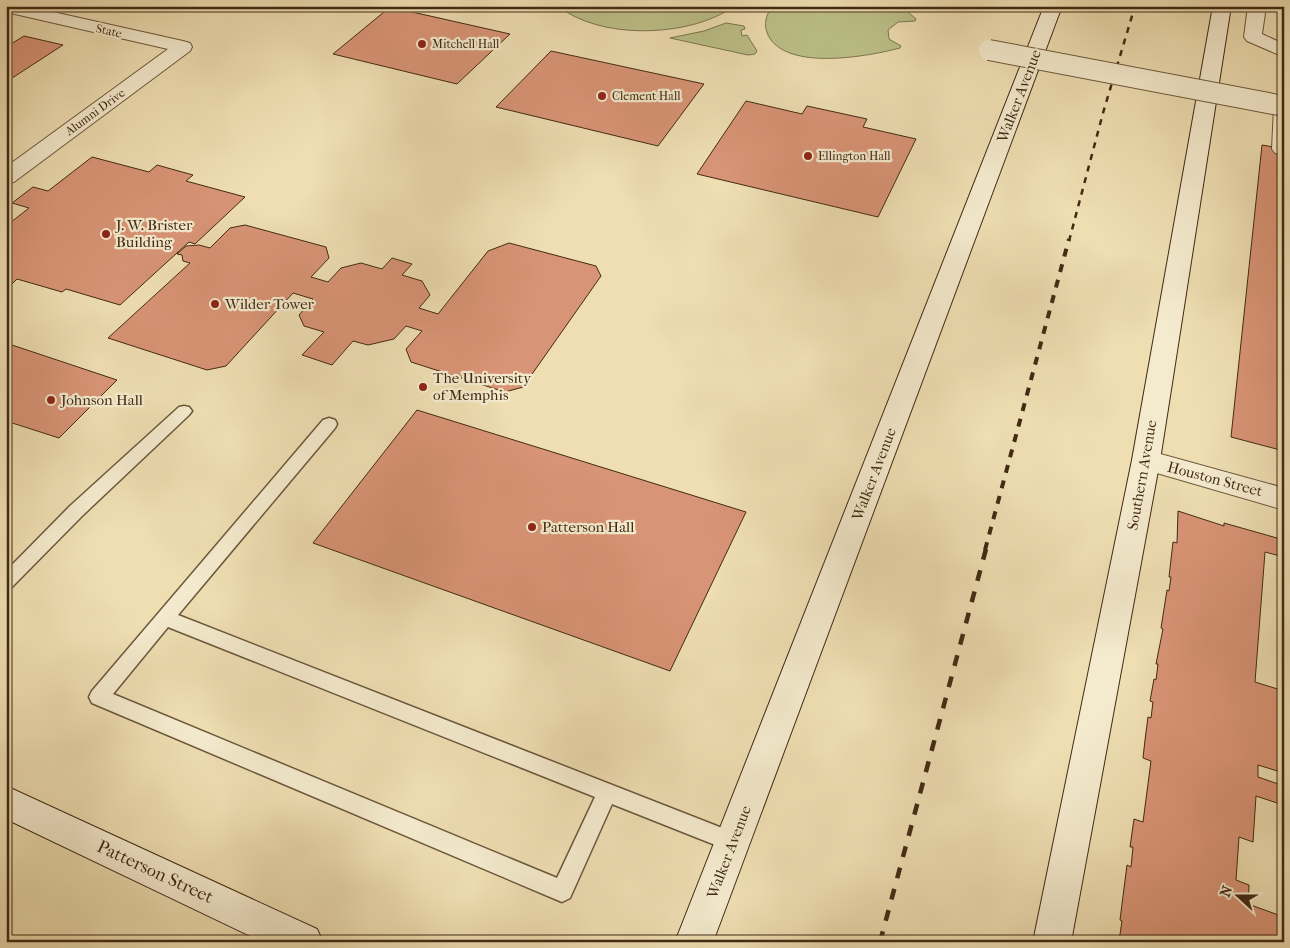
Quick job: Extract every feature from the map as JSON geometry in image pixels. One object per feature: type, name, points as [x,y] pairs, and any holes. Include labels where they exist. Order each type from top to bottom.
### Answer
[{"type":"street","name":"Walker Avenue","points":[[694,942],[1053,6]]},
{"type":"street","name":"Southern Avenue","points":[[1052,942],[1146,460],[1222,6]]},
{"type":"street","points":[[1257,6],[1253,37],[1284,51]]},
{"type":"street","name":"State","points":[[6,7],[183,47]]},
{"type":"street","name":"Alumni Drive","points":[[6,176],[183,47]]},
{"type":"street","points":[[989,50],[1284,106],[1282,148]]},
{"type":"street","name":"Houston Street","points":[[1146,460],[1284,499]]},
{"type":"street","name":"Patterson Street","points":[[6,802],[304,942]]},
{"type":"lane","points":[[6,582],[76,511],[184,411]]},
{"type":"lane","points":[[329,424],[99,697],[562,891],[607,792]]},
{"type":"lane","points":[[165,618],[733,842]]},
{"type":"green space","points":[[558,6],[727,6],[722,10],[725,12],[707,20],[664,30],[640,31],[617,29],[595,24],[575,17]]},
{"type":"green space","points":[[772,6],[901,6],[916,19],[915,21],[898,22],[888,30],[889,39],[901,46],[900,48],[850,57],[810,57],[792,54],[778,47],[768,35],[766,20]]},
{"type":"green space","points":[[726,23],[744,26],[745,29],[741,30],[742,36],[747,35],[757,51],[755,54],[748,55],[670,38],[704,31]]},
{"type":"building","name":"Mitchell Hall","points":[[390,7],[510,34],[457,84],[333,54]]},
{"type":"building","points":[[24,36],[63,45],[6,82],[6,47]]},
{"type":"building","name":"Clement Hall","points":[[551,51],[704,84],[658,146],[496,107]]},
{"type":"building","name":"Ellington Hall","points":[[746,101],[802,114],[807,106],[867,119],[863,127],[916,139],[878,217],[697,174]]},
{"type":"building","points":[[1262,145],[1284,149],[1284,451],[1231,437]]},
{"type":"building","name":"J. W. Brister Building","points":[[92,157],[149,172],[157,165],[193,175],[186,181],[245,197],[195,244],[189,242],[120,305],[66,289],[62,292],[17,279],[12,284],[6,282],[6,226],[29,208],[12,203],[33,187],[48,191]]},
{"type":"building","name":"Wilder Tower","points":[[245,225],[326,247],[329,258],[311,277],[328,282],[341,268],[361,263],[382,269],[392,258],[412,264],[402,275],[422,281],[430,295],[419,308],[438,314],[488,251],[509,243],[596,266],[601,276],[523,387],[505,392],[411,362],[406,349],[422,331],[406,326],[394,339],[368,345],[353,341],[332,365],[302,355],[324,332],[304,326],[299,315],[313,299],[293,293],[226,366],[207,370],[108,338],[190,263],[183,261],[182,255],[177,254],[186,246],[199,245],[210,248],[230,228]]},
{"type":"building","name":"Johnson Hall","points":[[6,343],[117,380],[59,438],[6,421]]},
{"type":"building","name":"Patterson Hall","points":[[417,410],[746,512],[670,671],[313,543]]},
{"type":"building","points":[[1178,511],[1224,526],[1224,523],[1284,540],[1284,557],[1265,552],[1255,682],[1284,691],[1284,773],[1258,765],[1258,777],[1284,786],[1283,805],[1256,796],[1253,842],[1239,837],[1236,880],[1249,885],[1248,904],[1284,917],[1284,942],[1115,942],[1116,940],[1119,941],[1127,865],[1131,867],[1133,847],[1130,847],[1134,819],[1143,822],[1151,761],[1143,758],[1145,740],[1148,717],[1151,718],[1153,702],[1150,701],[1154,679],[1156,680],[1158,664],[1156,664],[1163,629],[1161,628],[1171,577],[1169,577],[1173,542],[1177,543]]},
{"type":"railway","points":[[1069,241],[1103,113],[1135,6]]},
{"type":"railway","points":[[985,550],[1069,239]]},
{"type":"railway","points":[[880,942],[986,549]]},
{"type":"place","name":"Mitchell Hall","points":[[422,44]]},
{"type":"place","name":"Clement Hall","points":[[602,96]]},
{"type":"place","name":"Ellington Hall","points":[[808,156]]},
{"type":"place","name":"J. W. Brister Building","points":[[106,234]]},
{"type":"place","name":"Wilder Tower","points":[[215,304]]},
{"type":"place","name":"The University of Memphis","points":[[423,387]]},
{"type":"place","name":"Johnson Hall","points":[[51,400]]},
{"type":"place","name":"Patterson Hall","points":[[532,527]]}]
